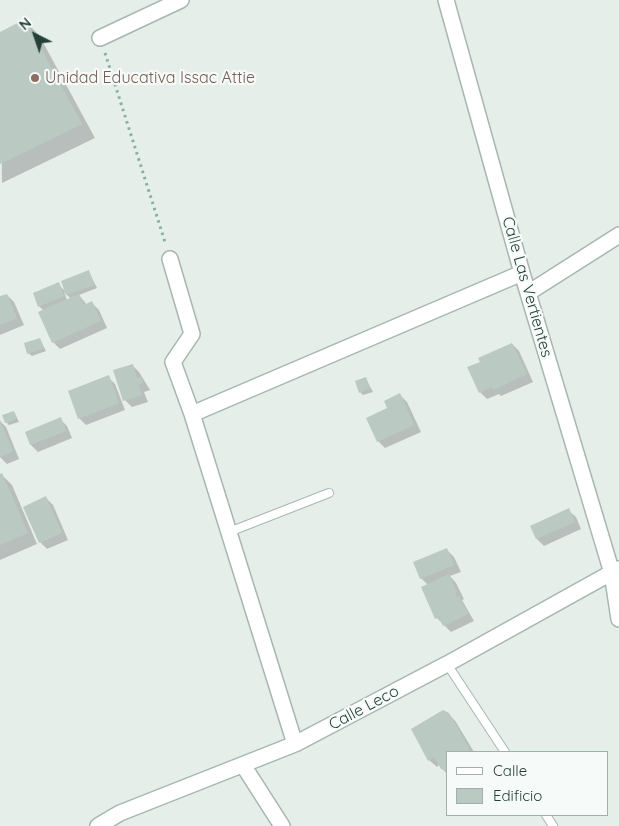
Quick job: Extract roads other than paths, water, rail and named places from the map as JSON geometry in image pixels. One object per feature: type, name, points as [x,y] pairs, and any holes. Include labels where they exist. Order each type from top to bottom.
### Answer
[{"type":"street","points":[[100,38],[182,0]]},
{"type":"street","name":"Calle Las Vertientes","points":[[446,0],[522,273],[615,570],[619,619]]},
{"type":"street","points":[[528,293],[619,235]]},
{"type":"street","points":[[170,259],[192,334],[173,362],[192,414],[295,744]]},
{"type":"street","points":[[192,414],[522,273]]},
{"type":"street","name":"Calle Leco","points":[[98,826],[120,813],[295,744],[447,664],[615,570]]},
{"type":"street","points":[[243,765],[282,826]]},
{"type":"lane","points":[[229,532],[328,493]]},
{"type":"lane","points":[[447,664],[504,751]]},
{"type":"place","name":"Unidad Educativa Issac Attie","points":[[35,78]]}]
